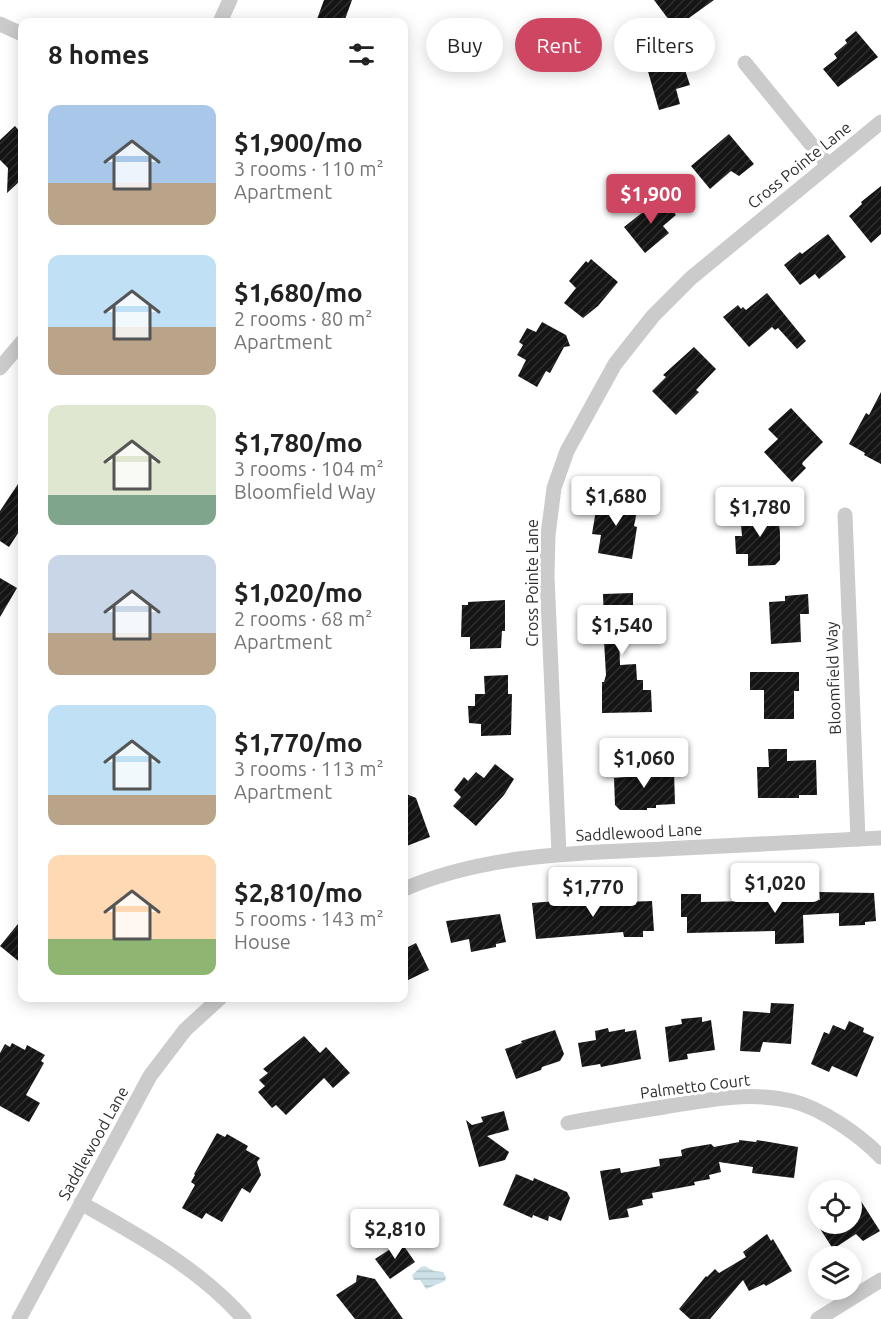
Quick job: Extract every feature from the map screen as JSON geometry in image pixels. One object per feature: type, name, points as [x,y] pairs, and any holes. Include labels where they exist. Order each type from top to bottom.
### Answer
[{"type":"street","points":[[222,18],[230,0]]},
{"type":"street","points":[[0,24],[18,32]]},
{"type":"street","points":[[745,63],[828,165]]},
{"type":"street","name":"Cross Pointe Lane","points":[[559,854],[547,551],[551,501],[562,465],[615,364],[653,316],[691,278],[881,122]]},
{"type":"street","points":[[0,368],[18,349]]},
{"type":"street","name":"Bloomfield Way","points":[[845,515],[858,839]]},
{"type":"street","name":"Saddlewood Lane","points":[[408,887],[432,878],[487,864],[559,854],[881,838]]},
{"type":"street","name":"Saddlewood Lane","points":[[19,1319],[150,1076],[185,1030],[216,1002]]},
{"type":"street","name":"Palmetto Court","points":[[568,1123],[709,1099],[738,1096],[767,1097],[807,1107],[849,1130],[881,1157]]},
{"type":"street","points":[[81,1203],[161,1249],[194,1273],[244,1319]]},
{"type":"street","points":[[818,1319],[881,1280]]},
{"type":"shaded area","points":[[425,1266],[434,1271],[443,1272],[446,1277],[445,1281],[426,1289],[420,1280],[414,1280],[412,1275]]},
{"type":"building","points":[[324,0],[352,0],[345,18],[317,18]]},
{"type":"building","points":[[654,0],[714,0],[689,18],[668,18]]},
{"type":"building","points":[[856,31],[878,57],[838,87],[823,69],[837,58],[834,54]]},
{"type":"building","points":[[648,72],[686,72],[690,85],[676,89],[680,104],[659,110]]},
{"type":"building","points":[[15,126],[18,129],[18,183],[7,193],[8,168],[0,160],[0,140]]},
{"type":"building","points":[[729,134],[754,164],[739,176],[731,171],[710,189],[691,166]]},
{"type":"building","points":[[881,186],[881,234],[871,243],[849,216],[862,204],[861,202]]},
{"type":"building","points":[[662,197],[676,215],[663,226],[669,233],[645,253],[624,227]]},
{"type":"building","points":[[828,234],[846,257],[819,279],[815,274],[800,285],[784,265]]},
{"type":"building","points":[[591,259],[618,282],[598,306],[583,318],[564,303],[576,288],[569,281],[586,261],[588,263]]},
{"type":"building","points":[[767,293],[806,341],[797,349],[778,328],[775,330],[772,327],[749,347],[723,317],[738,305],[741,309],[743,307],[746,310]]},
{"type":"building","points":[[542,322],[566,335],[570,346],[564,347],[550,373],[546,371],[537,387],[518,376],[526,360],[517,355],[523,345],[519,342],[527,328],[536,332]]},
{"type":"building","points":[[694,347],[716,369],[696,390],[699,392],[676,415],[652,391],[666,377],[663,375]]},
{"type":"building","points":[[881,392],[881,464],[849,444],[866,413],[869,415]]},
{"type":"building","points":[[791,408],[823,442],[803,462],[806,468],[792,482],[764,452],[778,439],[768,429]]},
{"type":"building","points":[[18,484],[18,533],[9,547],[0,541],[0,511]]},
{"type":"building","points":[[609,495],[633,499],[631,510],[637,511],[634,526],[637,527],[632,559],[598,553],[601,535],[592,534],[597,504],[602,505],[603,498]]},
{"type":"building","points":[[775,505],[775,524],[779,524],[780,533],[780,560],[775,565],[748,566],[748,554],[736,554],[735,536],[742,536],[741,525],[751,525],[750,506]]},
{"type":"building","points":[[0,578],[17,588],[0,617]]},
{"type":"building","points":[[633,593],[633,612],[651,612],[652,627],[634,628],[634,635],[619,635],[620,665],[636,664],[637,680],[643,680],[643,690],[651,690],[652,712],[602,713],[602,682],[606,675],[604,641],[596,642],[595,622],[604,622],[603,594]]},
{"type":"building","points":[[808,594],[809,614],[800,614],[801,642],[771,644],[769,602],[785,601],[785,596]]},
{"type":"building","points":[[505,600],[505,631],[502,631],[501,648],[470,649],[470,637],[461,637],[462,605],[468,605],[468,602]]},
{"type":"building","points":[[750,672],[799,672],[799,691],[794,691],[794,719],[764,719],[764,690],[750,690]]},
{"type":"building","points":[[508,675],[508,694],[512,694],[511,735],[481,736],[481,724],[469,723],[468,706],[475,706],[475,694],[485,694],[484,676]]},
{"type":"building","points":[[768,749],[787,749],[787,761],[816,760],[817,795],[799,795],[799,798],[758,798],[757,767],[769,767]]},
{"type":"building","points":[[644,763],[644,772],[674,771],[675,804],[656,805],[656,808],[647,808],[647,810],[620,810],[615,805],[614,778],[626,777],[626,764]]},
{"type":"building","points":[[495,764],[514,779],[504,795],[476,826],[453,806],[461,797],[454,790],[464,777],[468,781],[476,772],[484,778]]},
{"type":"building","points":[[408,795],[416,798],[430,837],[408,845]]},
{"type":"building","points":[[773,891],[775,902],[820,900],[819,892],[874,893],[876,921],[865,922],[865,925],[839,926],[839,913],[803,915],[804,943],[775,944],[775,931],[687,933],[687,917],[681,917],[681,894],[701,894],[701,902],[753,901],[753,892]]},
{"type":"building","points":[[624,897],[625,902],[652,901],[654,931],[643,931],[643,937],[624,937],[623,932],[536,939],[532,903],[568,900],[570,903],[605,901],[605,898]]},
{"type":"building","points":[[500,914],[506,942],[496,944],[496,947],[471,952],[469,939],[451,943],[446,921]]},
{"type":"building","points":[[18,924],[18,961],[0,946]]},
{"type":"building","points":[[416,943],[429,970],[408,980],[408,947]]},
{"type":"building","points":[[771,1003],[794,1004],[791,1044],[763,1042],[760,1052],[740,1051],[743,1011],[770,1013]]},
{"type":"building","points":[[702,1017],[702,1022],[711,1020],[715,1050],[687,1054],[688,1059],[669,1062],[665,1027],[682,1024],[681,1019]]},
{"type":"building","points":[[849,1021],[864,1028],[863,1032],[874,1037],[857,1077],[832,1066],[829,1072],[811,1064],[824,1032],[829,1034],[833,1025],[845,1030]]},
{"type":"building","points":[[608,1028],[609,1032],[625,1029],[625,1032],[636,1030],[641,1059],[601,1067],[600,1064],[582,1067],[578,1043],[596,1040],[595,1031]]},
{"type":"building","points":[[555,1030],[564,1054],[560,1061],[516,1079],[505,1049]]},
{"type":"building","points":[[304,1036],[320,1053],[326,1047],[350,1073],[333,1088],[324,1078],[286,1115],[276,1105],[272,1108],[258,1092],[265,1086],[259,1080],[268,1073],[263,1069]]},
{"type":"building","points":[[12,1043],[25,1050],[27,1045],[45,1055],[41,1061],[44,1063],[26,1095],[40,1103],[29,1122],[0,1106],[0,1053],[5,1044],[10,1047]]},
{"type":"building","points":[[504,1111],[509,1130],[487,1136],[509,1152],[505,1160],[479,1167],[466,1120],[472,1125],[483,1122],[481,1117]]},
{"type":"building","points":[[217,1133],[225,1137],[227,1134],[248,1146],[246,1150],[260,1158],[257,1162],[261,1175],[250,1193],[242,1188],[222,1222],[206,1213],[202,1219],[182,1208],[195,1185],[191,1182],[194,1174]]},
{"type":"building","points":[[739,1140],[756,1142],[757,1140],[798,1147],[794,1178],[752,1173],[753,1167],[719,1162],[721,1172],[709,1175],[710,1179],[694,1182],[695,1185],[652,1193],[653,1198],[642,1200],[643,1205],[627,1209],[629,1217],[609,1220],[600,1171],[620,1168],[621,1173],[660,1166],[659,1159],[682,1156],[681,1150],[687,1148],[711,1144],[714,1147],[739,1142]]},
{"type":"building","points":[[516,1174],[533,1181],[534,1178],[567,1192],[570,1198],[561,1221],[549,1216],[548,1221],[533,1215],[532,1218],[503,1205]]},
{"type":"building","points":[[862,1203],[880,1231],[863,1241],[856,1234],[862,1234]]},
{"type":"building","points":[[767,1234],[771,1241],[773,1239],[792,1271],[766,1286],[764,1284],[749,1291],[743,1280],[710,1319],[690,1319],[679,1309],[706,1276],[715,1269],[719,1273],[746,1257],[743,1252]]},
{"type":"building","points":[[823,1234],[856,1234],[838,1246],[831,1246]]},
{"type":"building","points":[[401,1242],[415,1262],[390,1279],[375,1259]]},
{"type":"building","points":[[357,1275],[375,1279],[403,1319],[355,1319],[336,1295],[356,1282]]}]
